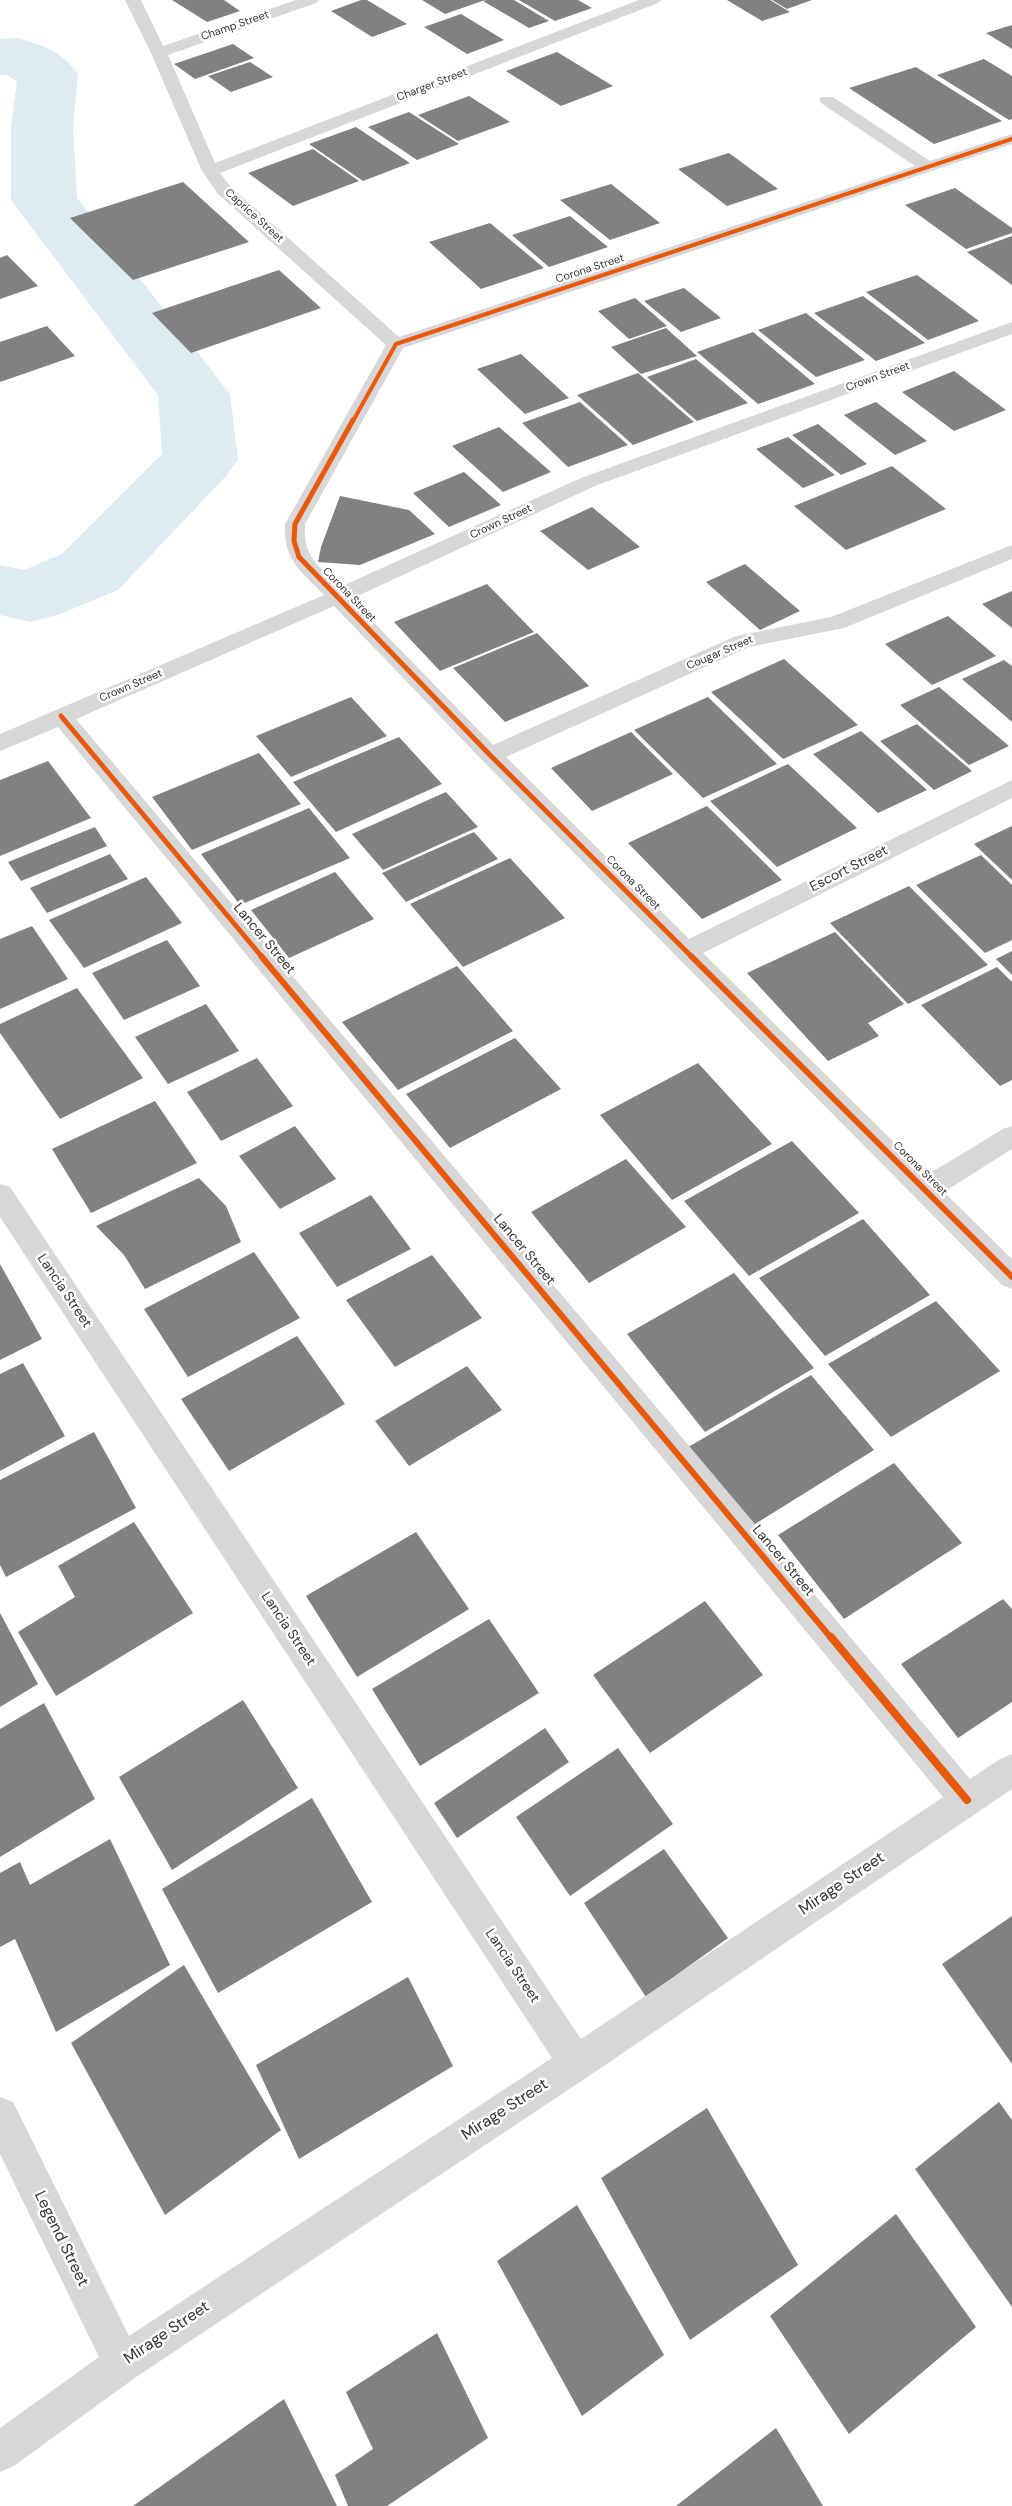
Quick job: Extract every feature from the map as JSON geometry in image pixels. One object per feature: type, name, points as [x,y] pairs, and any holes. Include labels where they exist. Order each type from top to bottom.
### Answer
[{"type":"street","name":"Caprice Street","points":[[133,0],[159,53],[210,171],[224,190],[396,344]]},
{"type":"street","name":"Champ Street","points":[[159,53],[311,0]]},
{"type":"street","name":"Charger Street","points":[[210,171],[653,0]]},
{"type":"street","points":[[827,100],[928,167]]},
{"type":"street","name":"Corona Street","points":[[1012,139],[396,344],[295,524],[294,541],[299,556],[490,756],[926,1189],[1012,1277]]},
{"type":"street","name":"Crown Street","points":[[0,743],[337,597],[588,482],[1012,328]]},
{"type":"street","name":"Cougar Street","points":[[490,756],[744,641],[836,622],[1012,551]]},
{"type":"street","name":"Lancer Street","points":[[61,716],[967,1800]]},
{"type":"street","name":"Escort Street","points":[[686,951],[1012,788]]},
{"type":"street","points":[[926,1189],[1012,1136]]},
{"type":"street","name":"Lancia Street","points":[[0,1195],[576,2063]]},
{"type":"street","name":"Mirage Street","points":[[0,2452],[122,2363],[576,2063],[1012,1770]]},
{"type":"street","name":"Legend Street","points":[[0,2115],[122,2363]]},
{"type":"building","points":[[172,0],[224,0],[240,11],[207,22]]},
{"type":"building","points":[[361,0],[367,0],[407,24],[372,37],[331,11]]},
{"type":"building","points":[[422,0],[485,0],[445,14]]},
{"type":"building","points":[[514,0],[549,21],[529,28],[483,1]]},
{"type":"building","points":[[519,0],[578,0],[592,8],[555,21]]},
{"type":"building","points":[[727,0],[770,0],[790,12],[762,21]]},
{"type":"building","points":[[772,0],[812,0],[787,9]]},
{"type":"building","points":[[461,14],[504,40],[467,54],[424,27]]},
{"type":"building","points":[[1012,25],[1012,49],[986,33]]},
{"type":"building","points":[[233,44],[254,58],[195,79],[174,64]]},
{"type":"building","points":[[557,52],[613,86],[561,106],[506,71]]},
{"type":"building","points":[[984,59],[1012,76],[1012,119],[1009,120],[937,75]]},
{"type":"building","points":[[250,62],[273,77],[231,92],[208,76]]},
{"type":"building","points":[[916,67],[1002,121],[934,144],[849,88]]},
{"type":"building","points":[[469,96],[510,122],[458,141],[418,115]]},
{"type":"building","points":[[409,112],[459,144],[417,160],[368,127]]},
{"type":"building","points":[[356,127],[410,163],[363,181],[309,144]]},
{"type":"building","points":[[313,149],[359,181],[293,206],[248,173]]},
{"type":"building","points":[[729,153],[778,189],[727,206],[678,169]]},
{"type":"building","points":[[183,182],[249,242],[133,280],[70,218]]},
{"type":"building","points":[[611,184],[660,223],[610,240],[560,200]]},
{"type":"building","points":[[955,188],[1012,228],[1012,233],[966,249],[905,205]]},
{"type":"building","points":[[570,216],[608,247],[549,267],[512,235]]},
{"type":"building","points":[[490,223],[544,268],[481,289],[429,242]]},
{"type":"building","points":[[1012,236],[1012,285],[967,252]]},
{"type":"building","points":[[7,255],[38,286],[0,299],[0,258]]},
{"type":"building","points":[[279,270],[321,308],[191,353],[152,313]]},
{"type":"building","points":[[917,275],[979,321],[928,340],[866,292]]},
{"type":"building","points":[[684,288],[721,318],[681,332],[644,301]]},
{"type":"building","points":[[863,296],[925,343],[876,361],[814,313]]},
{"type":"building","points":[[635,298],[667,326],[629,339],[598,311]]},
{"type":"building","points":[[806,313],[865,360],[816,377],[758,330]]},
{"type":"building","points":[[47,326],[75,356],[0,382],[0,342]]},
{"type":"building","points":[[666,328],[697,356],[641,374],[611,347]]},
{"type":"building","points":[[753,332],[815,384],[758,404],[697,352]]},
{"type":"building","points":[[521,354],[569,398],[525,414],[477,369]]},
{"type":"building","points":[[696,359],[748,403],[697,421],[647,377]]},
{"type":"building","points":[[954,371],[1006,410],[954,431],[902,392]]},
{"type":"building","points":[[638,373],[694,422],[633,445],[577,395]]},
{"type":"building","points":[[580,402],[628,445],[568,467],[522,423]]},
{"type":"building","points":[[876,402],[927,441],[895,455],[844,415]]},
{"type":"building","points":[[818,424],[867,464],[841,475],[792,435]]},
{"type":"building","points":[[499,427],[551,472],[503,492],[452,446]]},
{"type":"building","points":[[788,437],[835,475],[803,488],[756,449]]},
{"type":"building","points":[[892,466],[946,509],[846,550],[794,506]]},
{"type":"building","points":[[464,472],[501,505],[449,527],[413,493]]},
{"type":"building","points":[[340,496],[409,510],[435,534],[360,565],[318,562],[321,547]]},
{"type":"building","points":[[592,507],[640,547],[588,570],[540,531]]},
{"type":"building","points":[[745,564],[800,611],[760,630],[706,582]]},
{"type":"building","points":[[487,584],[534,632],[440,671],[394,622]]},
{"type":"building","points":[[1012,591],[1012,628],[982,604]]},
{"type":"building","points":[[948,616],[996,656],[932,685],[885,644]]},
{"type":"building","points":[[537,633],[589,686],[505,722],[453,668]]},
{"type":"building","points":[[784,659],[858,725],[783,759],[711,692]]},
{"type":"building","points":[[1004,660],[1012,666],[1012,722],[962,679]]},
{"type":"building","points":[[939,687],[1009,746],[969,765],[900,705]]},
{"type":"building","points":[[351,697],[387,736],[291,777],[256,736]]},
{"type":"building","points":[[708,697],[777,764],[703,798],[634,730]]},
{"type":"building","points":[[917,724],[972,771],[934,790],[880,741]]},
{"type":"building","points":[[861,731],[927,790],[878,813],[813,754]]},
{"type":"building","points":[[631,732],[673,774],[592,811],[551,768]]},
{"type":"building","points":[[399,737],[442,784],[336,832],[293,782]]},
{"type":"building","points":[[259,753],[301,804],[192,850],[152,797]]},
{"type":"building","points":[[48,761],[91,818],[0,856],[0,780]]},
{"type":"building","points":[[788,764],[857,828],[777,867],[710,801]]},
{"type":"building","points":[[446,792],[478,827],[383,870],[352,834]]},
{"type":"building","points":[[707,806],[782,880],[702,919],[628,843]]},
{"type":"building","points":[[309,808],[350,858],[240,905],[201,854]]},
{"type":"building","points":[[1012,826],[1012,880],[974,844]]},
{"type":"building","points":[[95,827],[107,846],[21,881],[8,862]]},
{"type":"building","points":[[474,832],[498,859],[406,902],[382,873]]},
{"type":"building","points":[[110,854],[128,879],[47,913],[30,888]]},
{"type":"building","points":[[981,855],[1012,885],[1012,940],[985,953],[916,885]]},
{"type":"building","points":[[510,858],[565,918],[463,967],[410,904]]},
{"type":"building","points":[[335,872],[374,919],[289,958],[251,910]]},
{"type":"building","points":[[146,877],[182,923],[84,968],[49,920]]},
{"type":"building","points":[[909,886],[988,965],[908,1004],[830,923]]},
{"type":"building","points":[[32,926],[68,979],[0,1009],[0,939]]},
{"type":"building","points":[[835,932],[904,1004],[868,1023],[879,1036],[828,1061],[747,973]]},
{"type":"building","points":[[167,940],[200,986],[124,1020],[92,973]]},
{"type":"building","points":[[1012,951],[1012,975],[996,959]]},
{"type":"building","points":[[457,966],[513,1031],[398,1090],[342,1022]]},
{"type":"building","points":[[997,967],[1012,982],[1012,1080],[1000,1086],[921,1005]]},
{"type":"building","points":[[77,988],[143,1078],[60,1119],[0,1033],[0,1024]]},
{"type":"building","points":[[206,1004],[239,1051],[168,1084],[135,1037]]},
{"type":"building","points":[[515,1038],[561,1089],[450,1148],[406,1094]]},
{"type":"building","points":[[257,1058],[293,1106],[221,1141],[187,1092]]},
{"type":"building","points":[[698,1063],[772,1144],[672,1200],[600,1115]]},
{"type":"building","points":[[155,1101],[197,1163],[91,1213],[52,1149]]},
{"type":"building","points":[[295,1126],[336,1179],[280,1209],[239,1156]]},
{"type":"building","points":[[792,1141],[859,1213],[749,1276],[684,1201]]},
{"type":"building","points":[[626,1159],[686,1227],[589,1283],[531,1212]]},
{"type":"building","points":[[199,1178],[226,1206],[241,1242],[145,1289],[124,1255],[96,1226]]},
{"type":"building","points":[[371,1195],[411,1249],[337,1287],[299,1233]]},
{"type":"building","points":[[863,1219],[930,1295],[825,1356],[759,1278]]},
{"type":"building","points":[[254,1252],[300,1318],[188,1377],[144,1309]]},
{"type":"building","points":[[432,1255],[482,1318],[395,1367],[346,1300]]},
{"type":"building","points":[[0,1264],[42,1339],[0,1360]]},
{"type":"building","points":[[734,1273],[814,1368],[705,1432],[627,1334]]},
{"type":"building","points":[[936,1301],[1000,1371],[891,1437],[828,1364]]},
{"type":"building","points":[[297,1336],[345,1404],[229,1471],[181,1399]]},
{"type":"building","points":[[23,1363],[65,1436],[0,1471],[0,1374]]},
{"type":"building","points":[[467,1366],[502,1410],[409,1466],[375,1421]]},
{"type":"building","points":[[811,1375],[874,1450],[747,1529],[685,1449]]},
{"type":"building","points":[[94,1432],[136,1508],[6,1577],[0,1565],[0,1480]]},
{"type":"building","points":[[894,1463],[962,1543],[844,1619],[778,1535]]},
{"type":"building","points":[[134,1522],[193,1613],[56,1696],[18,1632],[75,1597],[58,1566]]},
{"type":"building","points":[[416,1532],[469,1609],[357,1677],[306,1596]]},
{"type":"building","points":[[1003,1599],[1012,1609],[1012,1702],[958,1738],[901,1664]]},
{"type":"building","points":[[705,1601],[763,1675],[650,1753],[593,1675]]},
{"type":"building","points":[[0,1613],[38,1684],[0,1707]]},
{"type":"building","points":[[489,1619],[539,1693],[420,1766],[372,1689]]},
{"type":"building","points":[[243,1700],[298,1788],[172,1870],[119,1777]]},
{"type":"building","points":[[44,1703],[95,1799],[0,1857],[0,1729]]},
{"type":"building","points":[[545,1728],[569,1762],[457,1838],[434,1803]]},
{"type":"building","points":[[618,1748],[673,1824],[570,1896],[516,1817]]},
{"type":"building","points":[[312,1798],[372,1902],[218,1993],[162,1889]]},
{"type":"building","points":[[110,1839],[170,1965],[56,2032],[15,1939],[0,1947],[0,1873],[20,1862],[30,1885]]},
{"type":"building","points":[[664,1849],[728,1938],[646,1997],[584,1903]]},
{"type":"building","points":[[1012,1916],[1012,2064],[942,1964]]},
{"type":"building","points":[[184,1965],[281,2130],[165,2215],[71,2043]]},
{"type":"building","points":[[408,1977],[453,2066],[299,2159],[256,2065]]},
{"type":"building","points":[[999,2102],[1012,2120],[1012,2307],[915,2169]]},
{"type":"building","points":[[707,2108],[798,2265],[690,2340],[601,2178]]},
{"type":"building","points":[[577,2205],[664,2355],[582,2416],[497,2261]]},
{"type":"building","points":[[896,2214],[976,2327],[849,2434],[770,2316]]},
{"type":"building","points":[[437,2333],[488,2438],[387,2506],[348,2506],[335,2475],[373,2449],[346,2392]]},
{"type":"building","points":[[284,2399],[337,2506],[133,2506]]},
{"type":"building","points":[[776,2428],[823,2506],[676,2506]]},
{"type":"waterway","points":[[0,57],[17,56],[48,74],[42,127],[44,200],[194,394],[200,459],[90,572],[30,597],[0,590]]},
{"type":"cycle path","points":[[1012,139],[396,344],[295,524],[294,541],[299,557],[490,755],[1012,1277]]},
{"type":"cycle path","points":[[61,716],[967,1800]]}]
